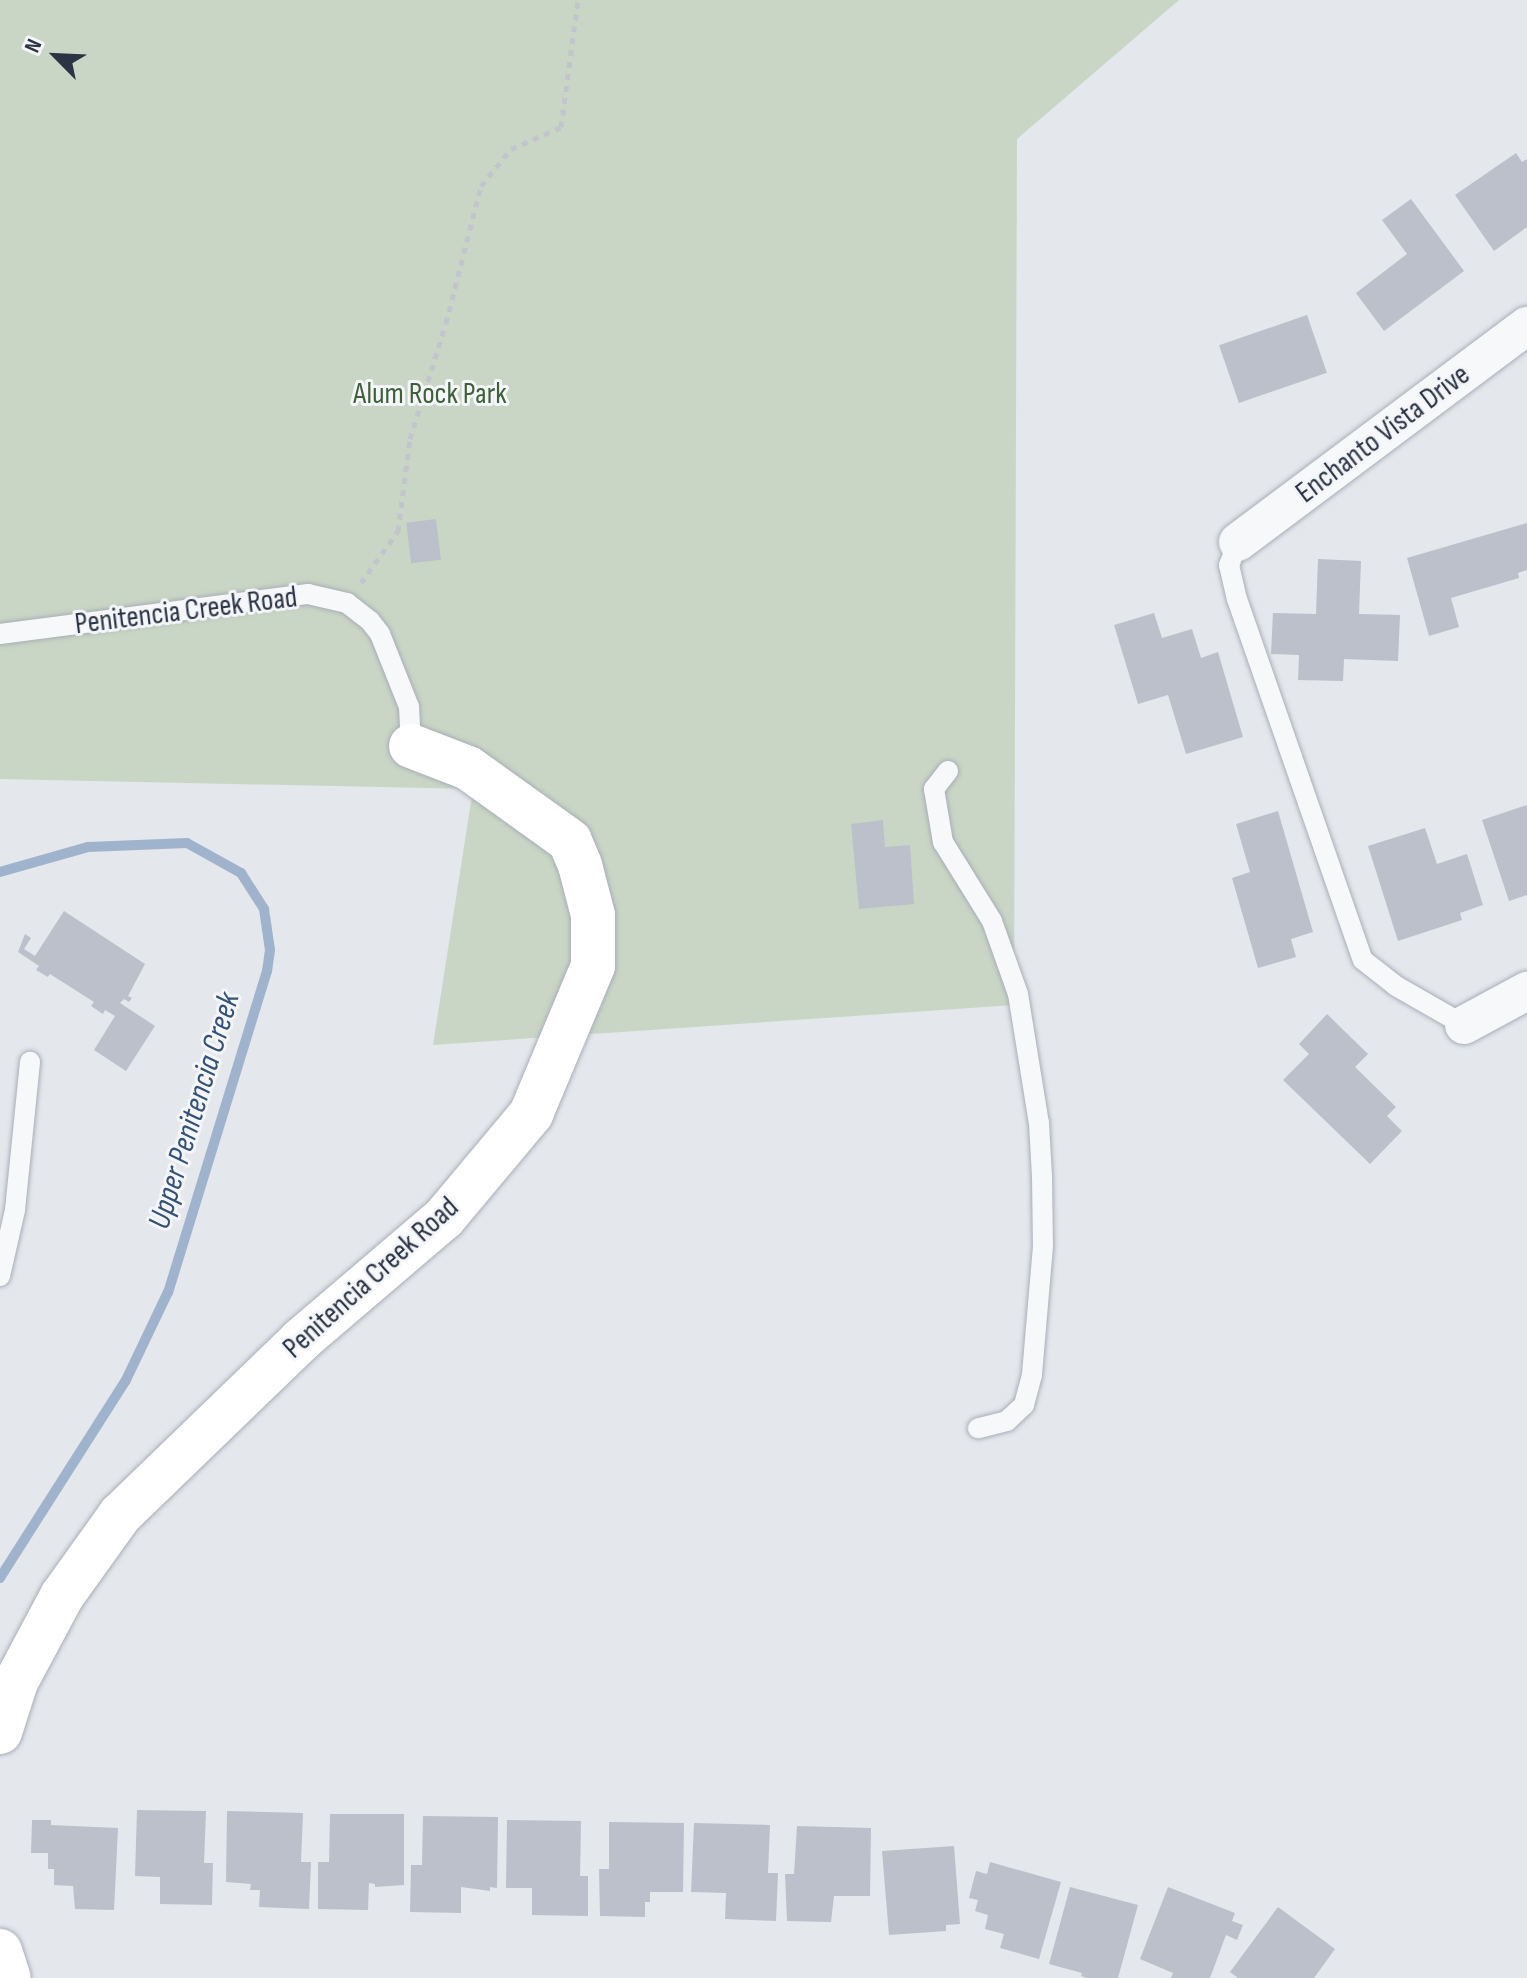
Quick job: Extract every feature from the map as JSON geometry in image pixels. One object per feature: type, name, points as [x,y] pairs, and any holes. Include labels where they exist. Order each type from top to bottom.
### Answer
[{"type":"street","name":"Enchanto Vista Drive","points":[[1238,542],[1527,326]]},
{"type":"street","name":"Penitencia Creek Road","points":[[3,1708],[62,1596],[120,1515],[301,1340],[444,1218],[531,1114],[593,966],[593,915],[580,865],[570,841],[481,777],[468,768],[411,746]]},
{"type":"street","points":[[1464,1025],[1527,991]]},
{"type":"street","points":[[0,1951],[9,1978]]},
{"type":"lane","points":[[1238,542],[1229,565],[1237,599],[1363,960],[1396,986],[1464,1025]]},
{"type":"lane","name":"Penitencia Creek Road","points":[[0,634],[308,594],[347,603],[370,621],[380,634],[409,707],[411,746]]},
{"type":"lane","points":[[948,771],[934,789],[943,842],[992,921],[1018,994],[1039,1123],[1042,1176],[1043,1246],[1032,1375],[1024,1405],[1007,1421],[978,1428]]},
{"type":"lane","points":[[0,1276],[15,1210],[30,1062]]},
{"type":"path","points":[[347,603],[398,531],[410,439],[446,323],[481,186],[511,149],[561,127],[578,0]]},
{"type":"green space","name":"Alum Rock Park","points":[[0,0],[1179,0],[1017,139],[1014,1005],[433,1045],[473,789],[0,779]]},
{"type":"building","points":[[1516,153],[1522,162],[1527,159],[1527,227],[1494,251],[1455,195]]},
{"type":"building","points":[[1411,199],[1464,271],[1384,331],[1356,293],[1407,254],[1382,220]]},
{"type":"building","points":[[1307,315],[1327,373],[1239,403],[1219,345]]},
{"type":"building","points":[[436,519],[441,560],[411,563],[406,523]]},
{"type":"building","points":[[1527,523],[1527,570],[1518,573],[1519,578],[1451,598],[1459,627],[1429,636],[1407,558]]},
{"type":"building","points":[[1318,559],[1361,561],[1359,614],[1400,615],[1398,661],[1344,659],[1343,681],[1298,680],[1299,655],[1271,654],[1273,613],[1316,614]]},
{"type":"building","points":[[1154,613],[1162,638],[1192,629],[1201,658],[1218,652],[1243,737],[1186,754],[1168,695],[1138,704],[1114,625]]},
{"type":"building","points":[[1527,805],[1527,895],[1509,901],[1482,820]]},
{"type":"building","points":[[1278,811],[1313,932],[1291,939],[1296,957],[1258,968],[1232,878],[1250,872],[1236,824]]},
{"type":"building","points":[[883,820],[885,847],[910,845],[914,904],[859,909],[851,824]]},
{"type":"building","points":[[1425,828],[1437,864],[1467,854],[1483,905],[1460,913],[1462,920],[1398,941],[1368,846]]},
{"type":"building","points":[[64,911],[145,964],[128,996],[132,998],[129,1002],[124,999],[120,1003],[155,1026],[126,1071],[94,1050],[115,1016],[105,1010],[103,1014],[91,1006],[94,1002],[50,974],[48,977],[36,970],[39,966],[18,952],[25,934],[31,938],[24,949],[35,956]]},
{"type":"building","points":[[1327,1014],[1368,1054],[1355,1067],[1396,1107],[1387,1116],[1402,1131],[1370,1164],[1283,1080],[1309,1054],[1299,1044]]},
{"type":"building","points":[[137,1810],[206,1811],[204,1863],[213,1863],[212,1905],[160,1904],[160,1877],[135,1876]]},
{"type":"building","points":[[227,1811],[303,1813],[301,1862],[311,1862],[309,1909],[259,1907],[260,1890],[250,1890],[251,1884],[226,1882]]},
{"type":"building","points":[[330,1814],[404,1814],[404,1885],[375,1887],[375,1884],[369,1883],[368,1910],[318,1909],[318,1862],[329,1862]]},
{"type":"building","points":[[423,1816],[498,1817],[497,1888],[490,1887],[490,1891],[461,1887],[461,1913],[410,1912],[411,1865],[422,1865]]},
{"type":"building","points":[[32,1820],[51,1820],[51,1825],[118,1828],[114,1910],[75,1909],[73,1886],[54,1885],[54,1869],[48,1869],[48,1853],[31,1853]]},
{"type":"building","points":[[507,1820],[581,1821],[580,1876],[588,1876],[588,1916],[532,1915],[532,1888],[506,1888]]},
{"type":"building","points":[[609,1822],[684,1823],[683,1892],[650,1892],[650,1902],[645,1902],[645,1917],[600,1916],[599,1869],[609,1869]]},
{"type":"building","points":[[694,1823],[770,1825],[768,1873],[778,1873],[776,1921],[725,1919],[726,1893],[691,1892]]},
{"type":"building","points":[[797,1826],[871,1828],[870,1896],[834,1896],[831,1922],[787,1921],[785,1874],[794,1874]]},
{"type":"building","points":[[954,1846],[960,1924],[946,1925],[946,1931],[889,1935],[882,1851]]},
{"type":"building","points":[[990,1862],[1061,1882],[1039,1959],[1000,1948],[1004,1934],[985,1929],[988,1915],[975,1911],[978,1900],[969,1898],[976,1871],[987,1874]]},
{"type":"building","points":[[1070,1887],[1138,1905],[1118,1978],[1087,1978],[1081,1976],[1082,1973],[1049,1964]]},
{"type":"building","points":[[1168,1887],[1235,1913],[1232,1921],[1243,1925],[1237,1940],[1226,1935],[1210,1978],[1171,1978],[1173,1973],[1140,1959]]},
{"type":"building","points":[[1278,1907],[1335,1949],[1314,1978],[1238,1978],[1230,1972]]},
{"type":"waterway","name":"Upper Penitencia Creek","points":[[0,872],[88,847],[187,843],[241,873],[264,909],[270,950],[267,971],[168,1292],[126,1380],[0,1578]]}]
